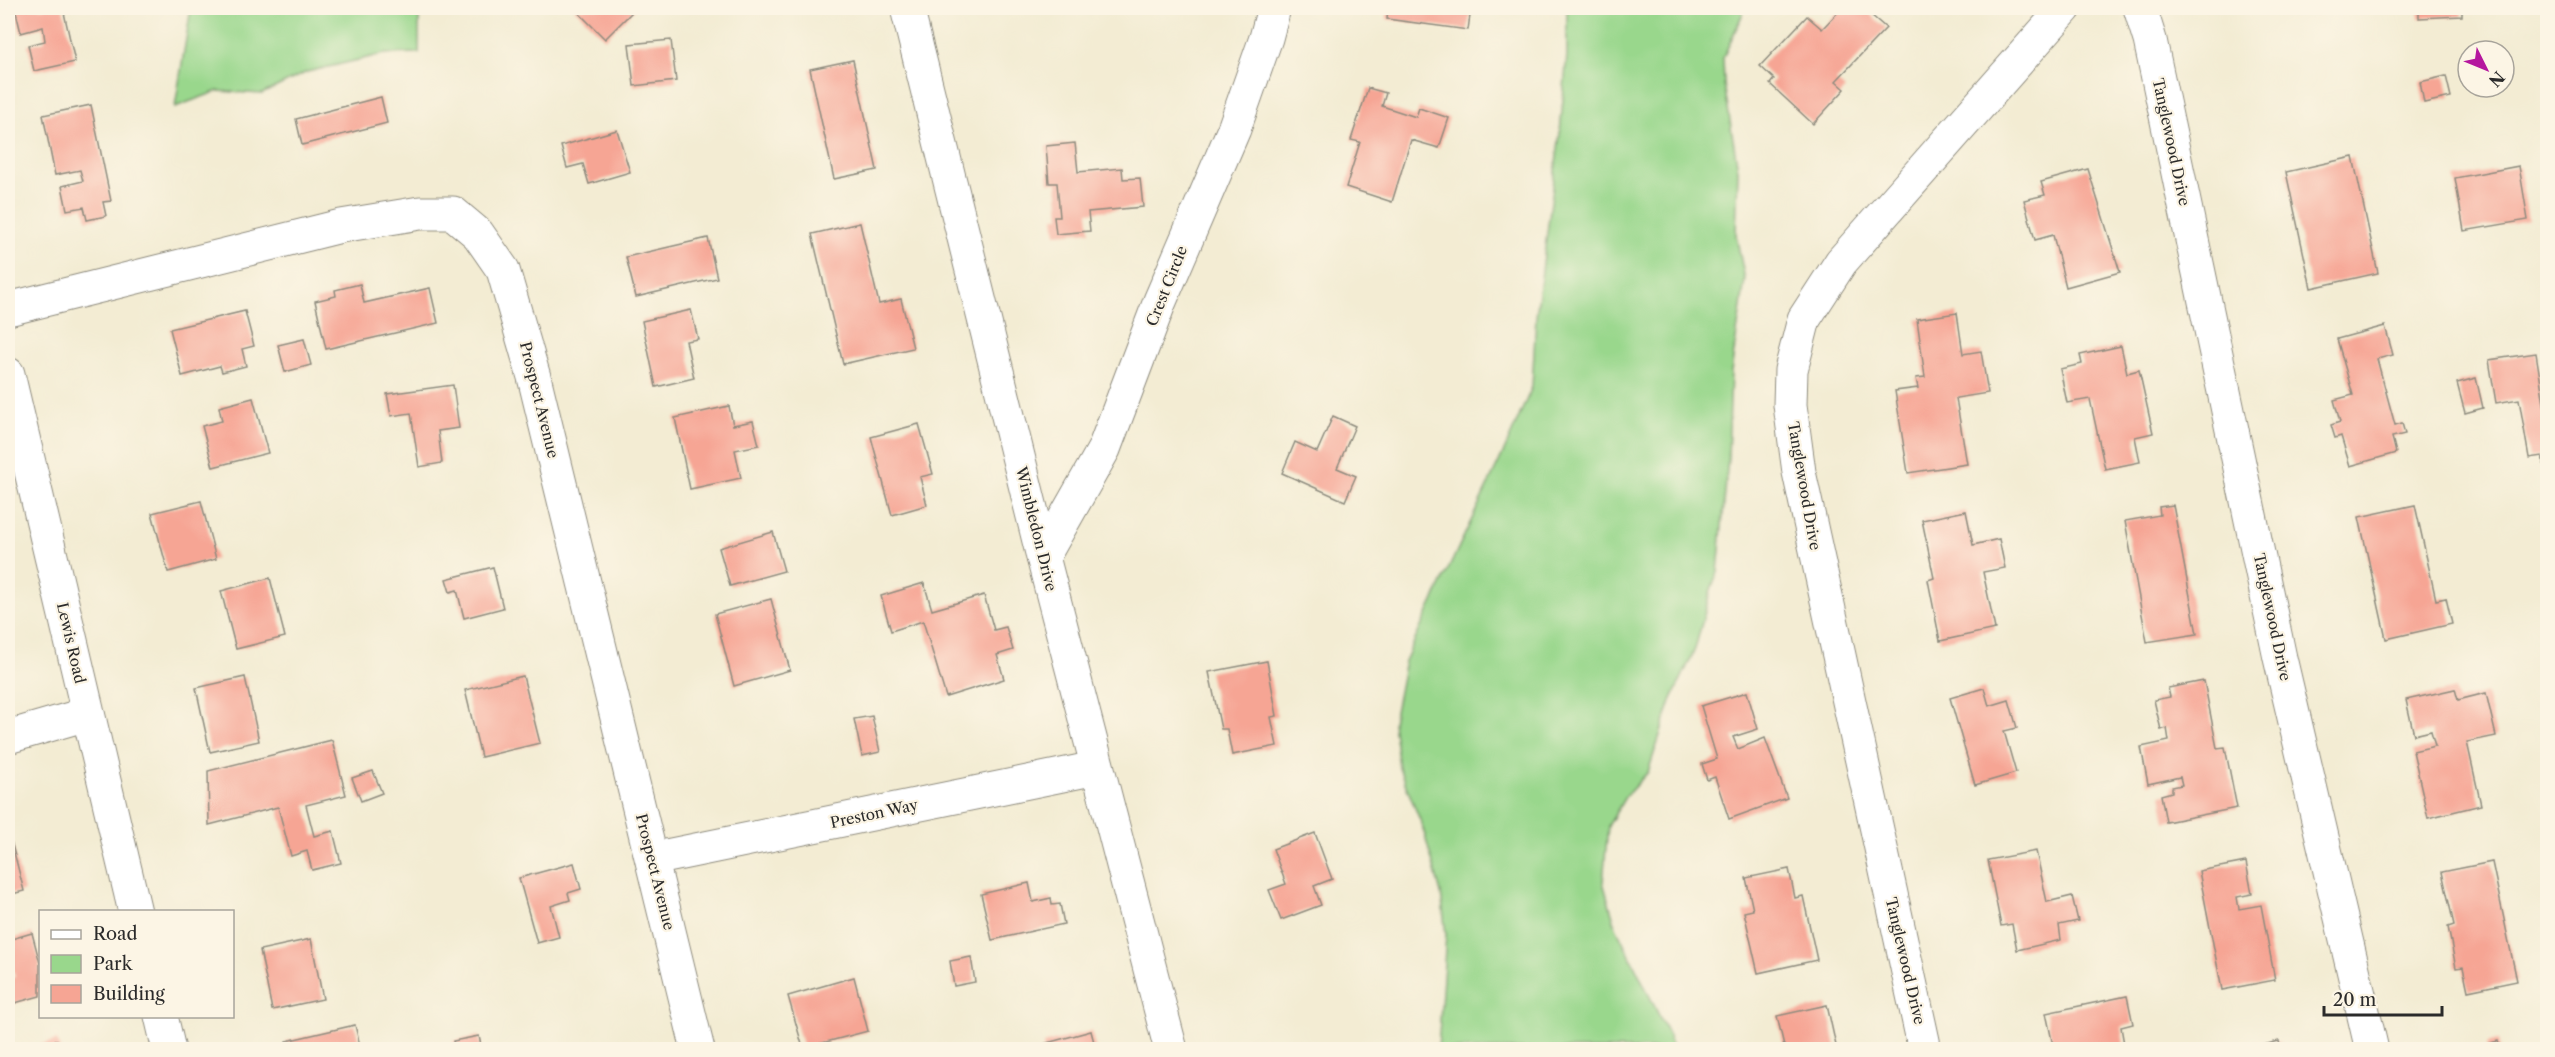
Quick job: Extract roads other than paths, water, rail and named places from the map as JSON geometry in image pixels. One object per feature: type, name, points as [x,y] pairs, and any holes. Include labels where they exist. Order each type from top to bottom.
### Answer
[{"type":"street","name":"Wimbledon Drive","points":[[907,8],[1096,768],[1171,1050]]},
{"type":"street","name":"Crest Circle","points":[[1043,557],[1104,449],[1160,301],[1234,129],[1274,8]]},
{"type":"street","name":"Tanglewood Drive","points":[[1925,1050],[1799,472],[1790,405],[1791,370],[1804,319],[1840,262],[2065,8]]},
{"type":"street","name":"Tanglewood Drive","points":[[2140,8],[2152,52],[2280,658],[2372,1050]]},
{"type":"street","name":"Prospect Avenue","points":[[8,309],[341,226],[420,213],[453,213],[478,234],[503,270],[534,376],[591,618],[698,1050]]},
{"type":"street","name":"Lewis Road","points":[[8,374],[13,420],[135,910]]},
{"type":"street","points":[[8,737],[87,714]]},
{"type":"street","name":"Preston Way","points":[[652,860],[1096,768]]},
{"type":"street","points":[[161,1018],[169,1050]]}]
